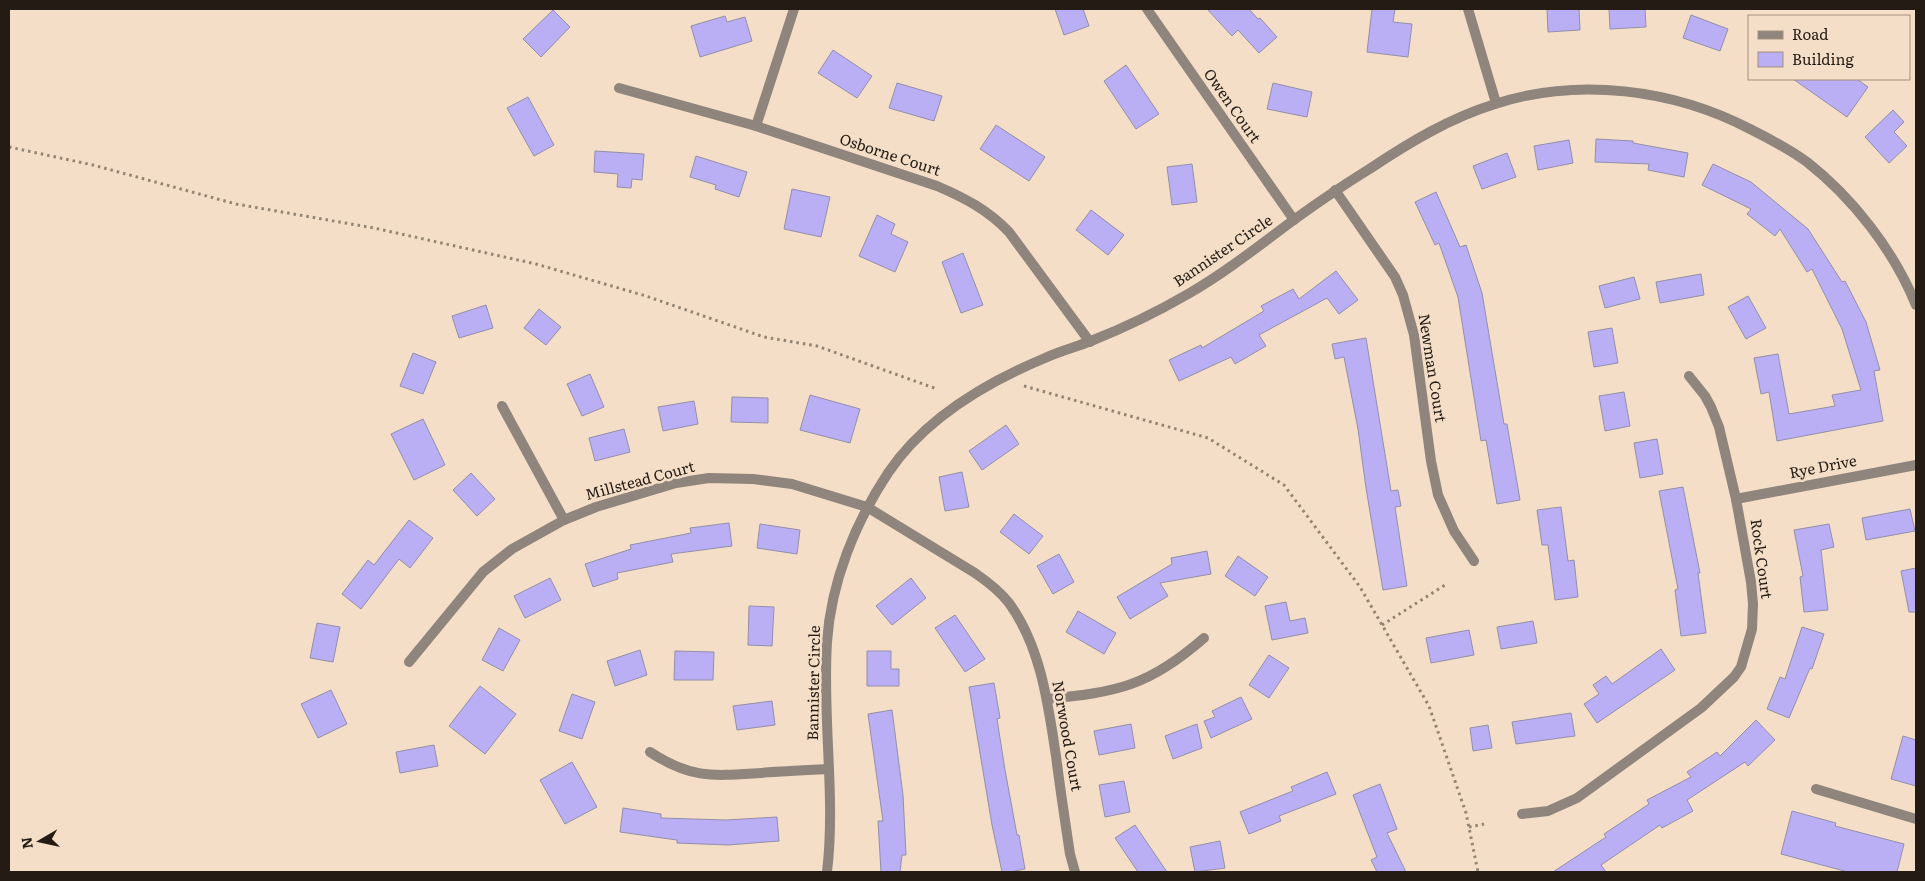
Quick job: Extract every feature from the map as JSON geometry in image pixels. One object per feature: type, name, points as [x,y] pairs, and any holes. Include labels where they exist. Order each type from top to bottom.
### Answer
[{"type":"street","points":[[756,126],[794,9]]},
{"type":"street","name":"Owen Court","points":[[1147,9],[1294,220]]},
{"type":"street","points":[[1468,9],[1496,103]]},
{"type":"street","name":"Osborne Court","points":[[619,88],[756,126],[937,186],[964,197],[995,218],[1009,232],[1090,342]]},
{"type":"street","name":"Bannister Circle","points":[[827,872],[831,842],[826,670],[830,612],[840,571],[867,507],[890,470],[915,440],[942,416],[973,393],[1007,374],[1122,328],[1188,294],[1261,246],[1335,190],[1425,134],[1464,115],[1496,103],[1534,94],[1603,90],[1636,92],[1688,104],[1728,117],[1771,139],[1804,160],[1828,180],[1855,207],[1911,281],[1916,305]]},
{"type":"street","name":"Newman Court","points":[[1335,190],[1395,277],[1403,295],[1414,335],[1438,495],[1454,531],[1474,561]]},
{"type":"street","name":"Rock Court","points":[[1522,814],[1548,811],[1577,798],[1701,708],[1734,677],[1741,666],[1749,640],[1753,604],[1751,582],[1736,499],[1719,427],[1705,396],[1689,376]]},
{"type":"street","points":[[502,406],[564,520]]},
{"type":"street","name":"Rye Drive","points":[[1736,499],[1916,465]]},
{"type":"street","name":"Millstead Court","points":[[409,662],[470,586],[496,560],[564,520],[596,507],[676,483],[710,478],[753,479],[792,484],[867,507]]},
{"type":"street","name":"Norwood Court","points":[[867,507],[975,573],[1001,594],[1010,604],[1024,630],[1037,664],[1047,699],[1070,854],[1075,872]]},
{"type":"street","points":[[1047,699],[1111,691],[1133,684],[1157,674],[1183,656],[1204,638]]},
{"type":"street","points":[[650,752],[674,766],[708,776],[829,769]]},
{"type":"street","points":[[1816,789],[1916,819]]},
{"type":"path","points":[[9,147],[93,164],[236,204],[374,228],[536,264],[646,296],[764,337],[817,346],[937,389]]},
{"type":"path","points":[[1024,386],[1208,438],[1284,486],[1360,587],[1429,706],[1466,813],[1478,872]]},
{"type":"path","points":[[1382,625],[1445,585]]},
{"type":"path","points":[[1469,827],[1484,824]]},
{"type":"building","points":[[1055,9],[1083,9],[1089,26],[1064,35]]},
{"type":"building","points":[[1207,9],[1249,9],[1277,37],[1259,53],[1238,30],[1232,36]]},
{"type":"building","points":[[1372,9],[1395,9],[1393,22],[1412,24],[1408,57],[1367,52]]},
{"type":"building","points":[[1547,9],[1579,9],[1580,30],[1548,32]]},
{"type":"building","points":[[1609,9],[1645,9],[1646,27],[1610,29]]},
{"type":"building","points":[[553,10],[570,27],[541,57],[523,39]]},
{"type":"building","points":[[1691,15],[1728,29],[1720,51],[1683,38]]},
{"type":"building","points":[[725,16],[727,22],[745,17],[752,41],[700,57],[691,26]]},
{"type":"building","points":[[833,50],[872,76],[857,98],[818,73]]},
{"type":"building","points":[[1126,65],[1159,114],[1136,129],[1104,81]]},
{"type":"building","points":[[1794,80],[1858,80],[1868,87],[1847,117]]},
{"type":"building","points":[[897,83],[942,96],[934,121],[889,108]]},
{"type":"building","points":[[1273,83],[1312,92],[1307,117],[1267,109]]},
{"type":"building","points":[[528,97],[554,145],[534,156],[507,108]]},
{"type":"building","points":[[1893,110],[1904,122],[1894,132],[1907,146],[1889,163],[1865,137]]},
{"type":"building","points":[[996,125],[1045,157],[1029,181],[980,149]]},
{"type":"building","points":[[1596,139],[1633,141],[1633,143],[1688,153],[1684,177],[1648,170],[1649,164],[1595,162]]},
{"type":"building","points":[[1569,140],[1573,163],[1538,170],[1534,146]]},
{"type":"building","points":[[595,151],[644,154],[642,180],[632,179],[631,188],[617,187],[618,174],[594,172]]},
{"type":"building","points":[[1507,153],[1516,177],[1482,189],[1473,166]]},
{"type":"building","points":[[696,156],[747,172],[739,197],[715,189],[716,185],[690,177]]},
{"type":"building","points":[[1192,164],[1197,202],[1172,205],[1167,167]]},
{"type":"building","points":[[1713,164],[1751,182],[1808,229],[1842,282],[1845,281],[1866,322],[1880,370],[1874,371],[1883,421],[1777,441],[1769,392],[1761,394],[1754,358],[1778,354],[1789,414],[1835,406],[1832,395],[1861,390],[1842,329],[1812,269],[1807,272],[1780,229],[1775,236],[1747,214],[1751,209],[1702,185]]},
{"type":"building","points":[[792,189],[830,197],[821,237],[784,229]]},
{"type":"building","points":[[1436,192],[1460,247],[1466,245],[1482,293],[1504,424],[1507,424],[1520,500],[1497,504],[1486,440],[1481,441],[1458,297],[1439,243],[1435,245],[1415,202]]},
{"type":"building","points":[[1091,210],[1124,235],[1108,255],[1076,230]]},
{"type":"building","points":[[877,215],[895,224],[891,234],[908,242],[895,272],[859,256]]},
{"type":"building","points":[[963,253],[983,305],[961,313],[942,262]]},
{"type":"building","points":[[1336,271],[1358,300],[1339,314],[1327,298],[1259,335],[1266,346],[1235,364],[1231,357],[1179,381],[1169,360],[1201,345],[1202,348],[1264,311],[1261,306],[1293,289],[1299,299]]},
{"type":"building","points":[[1701,274],[1704,295],[1660,303],[1656,282]]},
{"type":"building","points":[[1634,277],[1640,299],[1605,308],[1599,286]]},
{"type":"building","points":[[1748,296],[1766,328],[1746,339],[1728,307]]},
{"type":"building","points":[[486,305],[493,328],[459,338],[452,316]]},
{"type":"building","points":[[539,309],[561,327],[546,345],[524,328]]},
{"type":"building","points":[[1612,328],[1618,363],[1594,367],[1588,332]]},
{"type":"building","points":[[1366,338],[1391,491],[1398,490],[1401,506],[1395,507],[1407,586],[1383,590],[1358,429],[1344,357],[1335,359],[1332,344]]},
{"type":"building","points":[[413,353],[436,362],[423,394],[400,386]]},
{"type":"building","points":[[590,374],[604,407],[582,416],[567,384]]},
{"type":"building","points":[[1624,392],[1630,426],[1605,431],[1599,396]]},
{"type":"building","points":[[810,395],[860,409],[850,443],[800,430]]},
{"type":"building","points":[[732,397],[768,398],[768,423],[731,422]]},
{"type":"building","points":[[694,401],[698,424],[663,431],[658,407]]},
{"type":"building","points":[[423,419],[445,465],[414,480],[391,434]]},
{"type":"building","points":[[1006,425],[1019,444],[982,470],[969,451]]},
{"type":"building","points":[[624,429],[630,452],[595,461],[589,438]]},
{"type":"building","points":[[1657,439],[1663,474],[1640,478],[1634,443]]},
{"type":"building","points":[[962,472],[969,507],[945,511],[939,477]]},
{"type":"building","points":[[471,473],[495,499],[477,516],[453,490]]},
{"type":"building","points":[[1683,487],[1700,573],[1698,573],[1706,633],[1681,636],[1675,590],[1678,589],[1659,491]]},
{"type":"building","points":[[1561,507],[1568,561],[1574,560],[1578,597],[1555,600],[1548,545],[1542,545],[1537,510]]},
{"type":"building","points":[[1910,509],[1915,531],[1866,540],[1862,518]]},
{"type":"building","points":[[1014,514],[1043,536],[1029,554],[1000,532]]},
{"type":"building","points":[[409,520],[433,538],[410,568],[399,559],[361,609],[342,594],[368,560],[374,565]]},
{"type":"building","points":[[729,523],[732,546],[671,554],[673,562],[617,573],[618,579],[593,587],[585,564],[631,549],[630,545],[691,533],[690,528]]},
{"type":"building","points":[[760,524],[800,530],[797,554],[757,548]]},
{"type":"building","points":[[1829,524],[1834,547],[1821,550],[1828,610],[1804,612],[1800,577],[1803,576],[1794,530]]},
{"type":"building","points":[[1207,551],[1211,574],[1160,583],[1168,596],[1130,619],[1117,597],[1172,564],[1171,558]]},
{"type":"building","points":[[1059,554],[1074,582],[1053,594],[1037,566]]},
{"type":"building","points":[[1238,556],[1268,577],[1255,596],[1225,576]]},
{"type":"building","points":[[1916,568],[1916,612],[1909,612],[1901,571]]},
{"type":"building","points":[[550,578],[561,600],[525,618],[514,596]]},
{"type":"building","points":[[911,578],[926,598],[892,625],[876,606]]},
{"type":"building","points":[[1286,602],[1290,621],[1305,618],[1308,633],[1272,640],[1265,606]]},
{"type":"building","points":[[749,606],[774,607],[772,646],[748,645]]},
{"type":"building","points":[[1078,611],[1116,633],[1104,654],[1066,632]]},
{"type":"building","points":[[955,615],[985,659],[965,672],[935,628]]},
{"type":"building","points":[[1533,621],[1537,643],[1501,649],[1497,627]]},
{"type":"building","points":[[317,623],[340,627],[333,662],[310,658]]},
{"type":"building","points":[[1802,627],[1824,634],[1812,669],[1810,668],[1789,718],[1767,709],[1780,677],[1785,679]]},
{"type":"building","points":[[499,628],[520,640],[503,671],[482,660]]},
{"type":"building","points":[[1469,630],[1474,655],[1431,663],[1426,638]]},
{"type":"building","points":[[1661,649],[1675,670],[1597,723],[1584,704],[1599,694],[1593,685],[1606,676],[1612,684]]},
{"type":"building","points":[[640,650],[647,675],[615,686],[607,661]]},
{"type":"building","points":[[675,651],[714,652],[713,680],[674,680]]},
{"type":"building","points":[[867,651],[891,651],[891,669],[899,669],[899,686],[867,686]]},
{"type":"building","points":[[1269,655],[1289,668],[1269,698],[1249,685]]},
{"type":"building","points":[[994,683],[1000,718],[997,719],[1005,770],[1025,869],[1009,872],[1002,872],[992,825],[969,687]]},
{"type":"building","points":[[480,686],[516,714],[485,754],[449,726]]},
{"type":"building","points":[[331,690],[347,724],[318,738],[301,704]]},
{"type":"building","points":[[572,694],[595,702],[582,739],[559,731]]},
{"type":"building","points":[[1241,697],[1252,719],[1211,738],[1204,721],[1215,717],[1212,711]]},
{"type":"building","points":[[772,701],[775,725],[737,730],[733,706]]},
{"type":"building","points":[[892,710],[903,795],[906,855],[902,855],[900,872],[881,872],[878,821],[883,821],[868,714]]},
{"type":"building","points":[[1571,713],[1575,736],[1516,744],[1512,722]]},
{"type":"building","points":[[1756,720],[1775,740],[1748,766],[1745,762],[1687,800],[1693,811],[1662,828],[1660,825],[1601,865],[1606,872],[1553,872],[1606,837],[1604,834],[1649,804],[1647,800],[1691,777],[1687,772],[1717,752],[1720,756]]},
{"type":"building","points":[[1131,724],[1135,748],[1099,755],[1094,731]]},
{"type":"building","points":[[1197,724],[1202,748],[1173,759],[1165,736]]},
{"type":"building","points":[[1488,725],[1492,748],[1473,751],[1470,728]]},
{"type":"building","points":[[1903,736],[1916,740],[1916,786],[1891,779]]},
{"type":"building","points":[[434,745],[438,766],[400,773],[396,752]]},
{"type":"building","points":[[572,762],[597,807],[565,824],[540,780]]},
{"type":"building","points":[[1327,772],[1336,794],[1279,816],[1281,821],[1249,834],[1240,812],[1293,791],[1291,787]]},
{"type":"building","points":[[1124,781],[1130,812],[1105,817],[1099,785]]},
{"type":"building","points":[[1380,784],[1397,829],[1387,833],[1406,872],[1377,872],[1371,860],[1377,857],[1353,795]]},
{"type":"building","points":[[623,808],[661,814],[661,818],[726,820],[777,817],[779,841],[728,845],[677,843],[677,840],[620,832]]},
{"type":"building","points":[[1792,811],[1836,823],[1835,826],[1904,844],[1897,872],[1848,872],[1781,854]]},
{"type":"building","points":[[1135,825],[1167,872],[1138,872],[1115,838]]},
{"type":"building","points":[[1220,841],[1225,868],[1195,872],[1190,847]]}]
